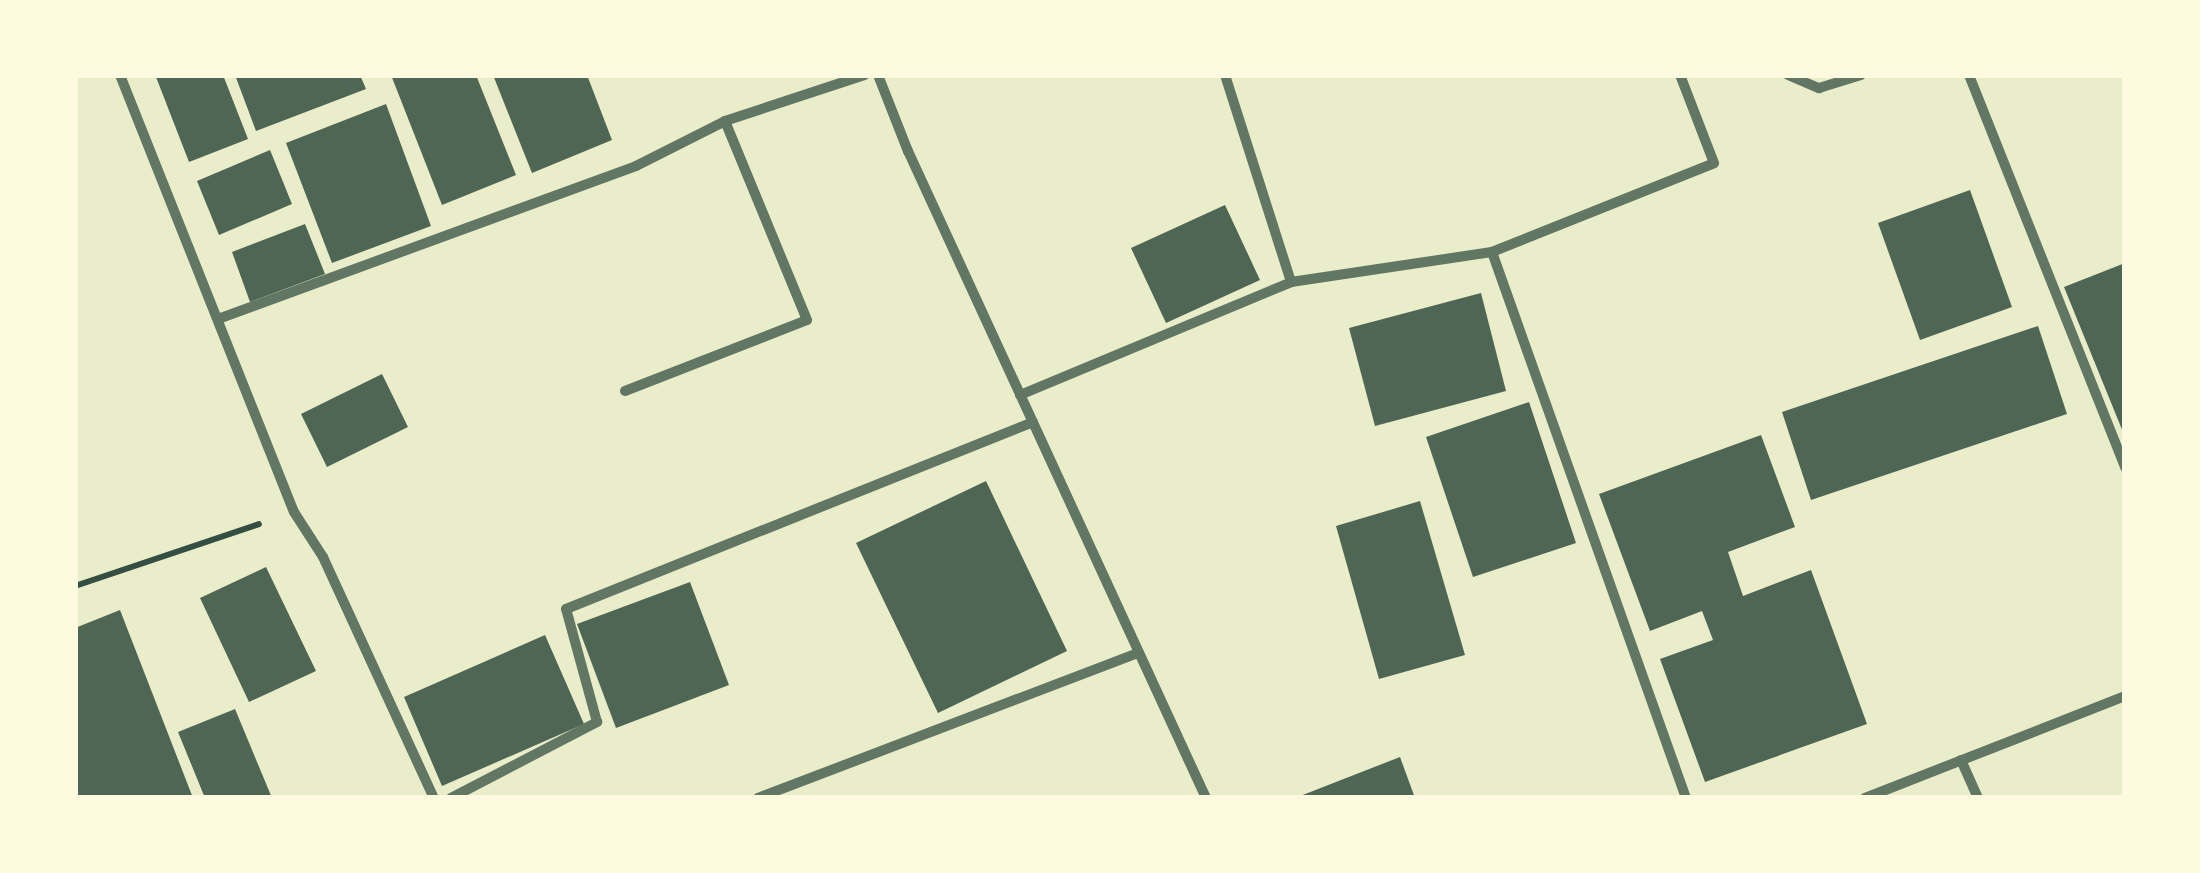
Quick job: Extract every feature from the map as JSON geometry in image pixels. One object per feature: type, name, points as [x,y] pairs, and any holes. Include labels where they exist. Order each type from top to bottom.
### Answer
[{"type":"street","points":[[120,75],[294,512],[323,557],[434,798]]},
{"type":"street","points":[[218,319],[636,166],[725,121],[865,75]]},
{"type":"street","points":[[878,75],[1206,798]]},
{"type":"street","points":[[1226,75],[1291,282]]},
{"type":"street","points":[[1020,395],[1291,282],[1492,252],[1714,163],[1680,75]]},
{"type":"street","points":[[1788,75],[1819,88],[1861,75]]},
{"type":"street","points":[[1969,75],[2125,468]]},
{"type":"street","points":[[625,392],[807,320],[725,121]]},
{"type":"street","points":[[1492,252],[1686,798]]},
{"type":"street","points":[[451,798],[597,722],[566,609],[1033,422]]},
{"type":"street","points":[[758,798],[1138,654]]},
{"type":"street","points":[[1865,798],[2125,696]]},
{"type":"street","points":[[1961,760],[1978,798]]},
{"type":"path","points":[[75,586],[294,512]]},
{"type":"building","points":[[223,75],[248,139],[189,162],[156,77]]},
{"type":"building","points":[[235,75],[360,75],[366,89],[256,131]]},
{"type":"building","points":[[391,75],[476,75],[516,175],[442,205]]},
{"type":"building","points":[[493,75],[587,75],[612,140],[532,173]]},
{"type":"building","points":[[386,104],[431,226],[332,263],[286,143]]},
{"type":"building","points":[[270,150],[292,204],[219,235],[197,181]]},
{"type":"building","points":[[1970,190],[2012,307],[1920,340],[1878,223]]},
{"type":"building","points":[[1225,205],[1260,280],[1166,323],[1131,248]]},
{"type":"building","points":[[305,224],[325,274],[250,302],[232,252]]},
{"type":"building","points":[[2125,263],[2125,437],[2064,287]]},
{"type":"building","points":[[1481,293],[1506,391],[1375,426],[1349,328]]},
{"type":"building","points":[[2038,326],[2067,414],[1811,500],[1782,412]]},
{"type":"building","points":[[382,374],[408,427],[327,467],[301,414]]},
{"type":"building","points":[[1529,402],[1576,543],[1473,577],[1426,437]]},
{"type":"building","points":[[1761,435],[1795,527],[1728,552],[1743,596],[1811,570],[1867,724],[1705,782],[1660,659],[1713,640],[1702,611],[1650,631],[1599,494]]},
{"type":"building","points":[[986,481],[1067,651],[938,713],[856,543]]},
{"type":"building","points":[[1420,501],[1465,655],[1379,679],[1336,526]]},
{"type":"building","points":[[266,567],[316,671],[249,702],[200,598]]},
{"type":"building","points":[[690,582],[729,685],[616,728],[577,624]]},
{"type":"building","points":[[120,610],[193,798],[75,798],[75,628]]},
{"type":"building","points":[[545,635],[584,724],[442,786],[404,697]]},
{"type":"building","points":[[235,709],[272,798],[205,798],[178,732]]},
{"type":"building","points":[[1400,757],[1415,798],[1295,798]]}]
